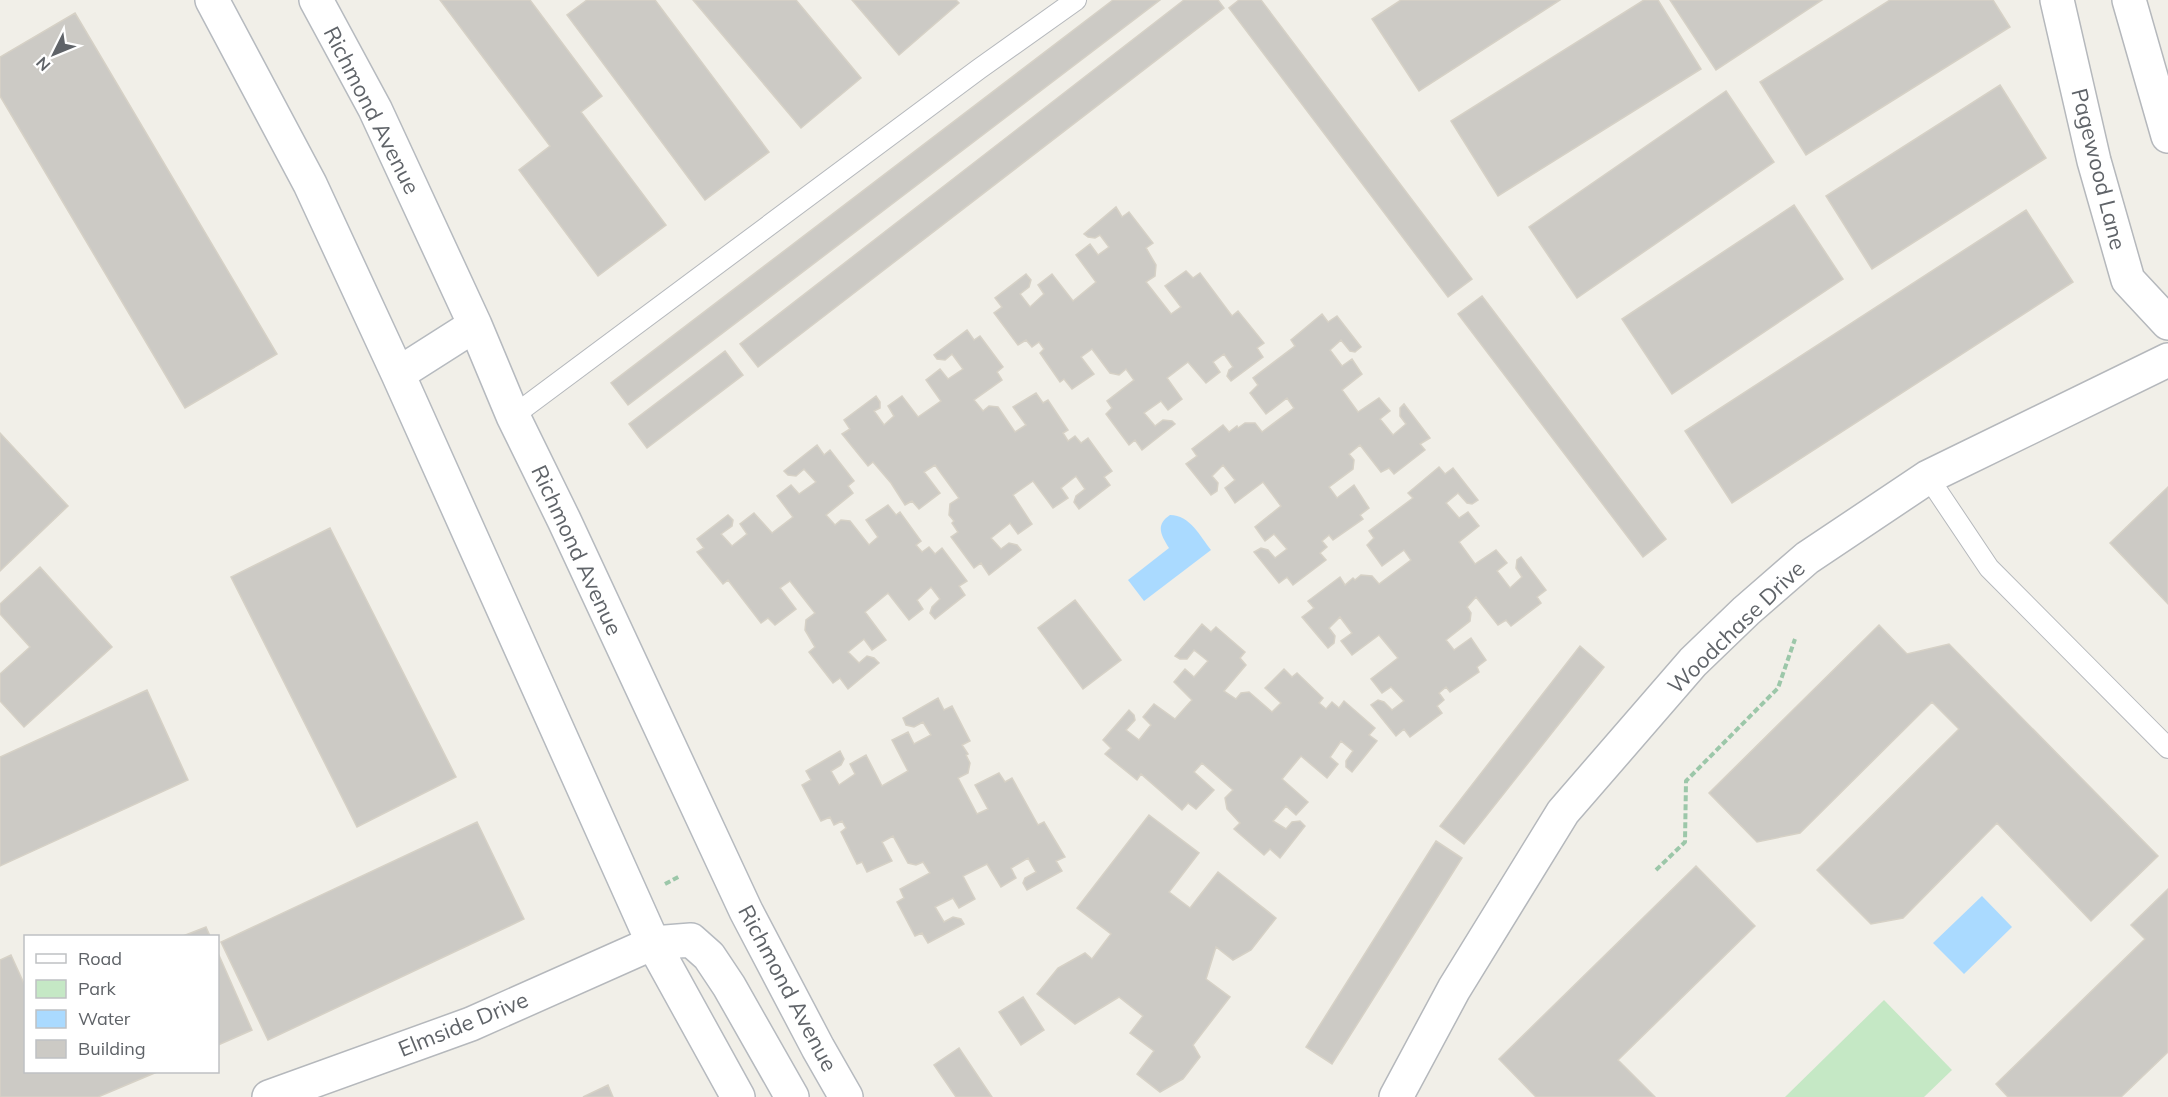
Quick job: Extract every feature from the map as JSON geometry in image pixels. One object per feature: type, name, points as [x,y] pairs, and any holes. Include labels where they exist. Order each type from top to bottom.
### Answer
[{"type":"main road","points":[[212,0],[310,184],[398,374],[653,943],[738,1097]]},
{"type":"main road","name":"Richmond Avenue","points":[[316,0],[375,109],[475,325],[513,416],[746,911],[846,1097]]},
{"type":"main road","name":"Pagewood Lane","points":[[2057,0],[2094,161],[2128,280],[2168,323]]},
{"type":"main road","points":[[2129,0],[2168,136]]},
{"type":"main road","points":[[398,374],[475,325]]},
{"type":"main road","name":"Woodchase Drive","points":[[1396,1097],[1454,989],[1563,812],[1692,662],[1807,558],[1928,477],[2168,360]]},
{"type":"main road","name":"Elmside Drive","points":[[269,1097],[471,1024],[653,943],[691,940],[709,956],[729,986],[792,1097]]},
{"type":"lane","points":[[513,416],[979,69],[1076,0]]},
{"type":"lane","points":[[1928,477],[1989,568],[2168,748]]},
{"type":"path","points":[[1656,870],[1685,842],[1686,781],[1778,688],[1795,639]]},
{"type":"path","points":[[661,886],[680,876]]},
{"type":"green space","points":[[1884,1000],[1952,1070],[1924,1097],[1785,1097]]},
{"type":"water","points":[[1170,515],[1189,522],[1211,550],[1144,601],[1128,580],[1169,548],[1161,526]]},
{"type":"water","points":[[1982,896],[2012,927],[1964,974],[1933,943]]},
{"type":"building","points":[[440,0],[530,0],[602,96],[581,112],[666,225],[598,276],[519,170],[550,146]]},
{"type":"building","points":[[587,0],[655,0],[769,152],[705,200],[567,15]]},
{"type":"building","points":[[693,0],[796,0],[861,78],[801,128]]},
{"type":"building","points":[[852,0],[956,0],[959,3],[899,55]]},
{"type":"building","points":[[1113,0],[1160,0],[628,405],[611,383]]},
{"type":"building","points":[[1184,0],[1218,0],[1224,8],[758,367],[740,344]]},
{"type":"building","points":[[1239,0],[1261,0],[1472,279],[1448,297],[1229,8]]},
{"type":"building","points":[[1401,0],[1560,0],[1419,91],[1372,19]]},
{"type":"building","points":[[1644,0],[1658,0],[1701,69],[1498,196],[1451,121]]},
{"type":"building","points":[[1670,0],[1822,0],[1716,70]]},
{"type":"building","points":[[1890,0],[1993,0],[2010,27],[1806,155],[1760,82]]},
{"type":"building","points":[[75,13],[277,354],[185,408],[0,96],[0,57]]},
{"type":"building","points":[[2000,85],[2046,158],[1872,269],[1826,196]]},
{"type":"building","points":[[1726,91],[1774,162],[1577,298],[1529,227]]},
{"type":"building","points":[[1794,205],[1843,279],[1672,394],[1622,319]]},
{"type":"building","points":[[1116,207],[1122,217],[1129,212],[1153,243],[1146,248],[1156,265],[1155,276],[1146,282],[1171,314],[1181,307],[1165,286],[1186,271],[1193,278],[1200,273],[1232,316],[1238,311],[1264,343],[1257,348],[1263,357],[1231,381],[1227,376],[1233,367],[1224,354],[1213,362],[1220,372],[1206,383],[1188,362],[1167,378],[1182,399],[1168,410],[1161,401],[1144,413],[1155,426],[1163,420],[1172,421],[1175,424],[1142,450],[1135,440],[1129,445],[1106,414],[1112,408],[1107,401],[1134,380],[1126,369],[1119,375],[1110,373],[1092,349],[1081,357],[1094,374],[1072,389],[1064,379],[1060,382],[1040,353],[1044,349],[1039,342],[1032,347],[1026,340],[1018,345],[994,313],[1002,307],[995,298],[1026,274],[1031,280],[1029,287],[1020,294],[1030,307],[1044,294],[1038,285],[1052,274],[1073,301],[1096,282],[1076,255],[1090,244],[1098,255],[1109,247],[1100,235],[1095,238],[1084,234]]},
{"type":"building","points":[[2026,210],[2073,282],[1732,503],[1685,431]]},
{"type":"building","points":[[1482,296],[1666,539],[1643,557],[1458,314]]},
{"type":"building","points":[[1322,314],[1328,322],[1337,316],[1361,347],[1355,352],[1350,351],[1341,340],[1330,350],[1342,366],[1352,359],[1362,374],[1342,390],[1358,412],[1379,398],[1390,411],[1380,419],[1393,435],[1406,424],[1400,416],[1400,408],[1404,404],[1430,438],[1420,444],[1425,450],[1394,474],[1389,468],[1381,472],[1360,445],[1349,454],[1354,460],[1353,469],[1329,487],[1337,498],[1354,485],[1369,508],[1360,515],[1363,519],[1333,540],[1329,535],[1322,541],[1327,547],[1320,553],[1326,560],[1293,585],[1287,577],[1279,583],[1254,552],[1261,548],[1268,550],[1275,558],[1287,549],[1274,534],[1265,541],[1255,527],[1281,506],[1263,482],[1235,503],[1225,488],[1235,480],[1223,465],[1212,476],[1218,483],[1217,491],[1211,495],[1186,464],[1197,456],[1192,449],[1223,425],[1229,432],[1245,423],[1255,423],[1262,432],[1294,408],[1287,398],[1266,414],[1250,393],[1258,385],[1253,378],[1295,346],[1291,340]]},
{"type":"building","points":[[967,330],[974,340],[980,336],[1003,367],[997,372],[1002,380],[974,400],[983,411],[989,406],[998,407],[1015,432],[1026,425],[1013,407],[1036,393],[1043,403],[1048,400],[1068,430],[1063,433],[1068,441],[1075,436],[1081,443],[1088,438],[1112,471],[1104,477],[1110,485],[1079,509],[1074,502],[1076,496],[1085,489],[1076,476],[1061,488],[1068,498],[1053,508],[1033,481],[1013,495],[1032,524],[1018,534],[1010,523],[991,538],[1001,549],[1009,543],[1017,545],[1021,550],[989,575],[981,563],[974,568],[951,537],[958,532],[949,515],[950,504],[959,498],[935,465],[924,472],[940,493],[919,509],[912,501],[905,505],[891,483],[873,462],[868,466],[842,434],[850,429],[844,420],[876,396],[880,402],[880,408],[874,411],[884,425],[894,416],[888,406],[902,396],[918,417],[941,401],[926,380],[940,369],[948,379],[963,369],[952,354],[945,360],[937,359],[934,355]]},
{"type":"building","points":[[725,351],[743,375],[647,448],[629,424]]},
{"type":"building","points":[[0,433],[68,506],[0,571]]},
{"type":"building","points":[[817,445],[824,455],[830,450],[854,481],[848,486],[853,493],[826,515],[835,525],[841,520],[850,521],[869,545],[878,537],[866,520],[888,505],[896,515],[900,512],[921,541],[916,545],[922,552],[929,547],[935,554],[942,548],[967,581],[959,586],[965,595],[935,619],[930,613],[932,607],[940,599],[931,587],[917,600],[923,609],[909,620],[888,593],[865,612],[886,640],[872,650],[864,639],[848,652],[859,663],[867,656],[879,663],[848,689],[840,678],[833,683],[809,652],[815,647],[805,630],[806,620],[815,613],[790,581],[780,588],[796,609],[775,625],[768,618],[761,623],[728,580],[723,584],[697,552],[704,548],[697,539],[728,515],[733,520],[732,526],[721,534],[732,546],[747,534],[740,524],[754,513],[772,533],[793,517],[777,496],[791,485],[799,494],[816,482],[804,469],[796,476],[788,475],[784,471]]},
{"type":"building","points":[[1439,467],[1445,474],[1453,468],[1478,500],[1472,504],[1467,503],[1458,493],[1446,503],[1459,518],[1468,512],[1479,526],[1459,542],[1475,564],[1496,550],[1507,563],[1497,571],[1510,588],[1522,577],[1516,568],[1517,560],[1521,557],[1546,590],[1537,597],[1541,603],[1511,626],[1506,620],[1498,625],[1476,597],[1467,607],[1471,613],[1470,621],[1446,640],[1454,650],[1471,638],[1486,660],[1477,667],[1479,672],[1450,692],[1446,687],[1439,693],[1444,700],[1437,706],[1442,713],[1410,737],[1404,729],[1396,736],[1371,705],[1378,700],[1384,702],[1392,710],[1404,701],[1391,687],[1382,693],[1371,679],[1398,658],[1379,635],[1352,655],[1341,641],[1352,633],[1340,617],[1329,628],[1335,636],[1334,643],[1328,648],[1302,617],[1314,608],[1308,601],[1340,577],[1345,585],[1361,575],[1372,576],[1379,584],[1411,560],[1404,550],[1382,566],[1367,545],[1374,538],[1369,531],[1413,498],[1408,493]]},
{"type":"building","points":[[2168,487],[2168,604],[2110,543]]},
{"type":"building","points":[[330,528],[456,777],[357,827],[231,577]]},
{"type":"building","points":[[40,567],[112,647],[24,727],[0,701],[0,674],[30,647],[0,614],[0,604]]},
{"type":"building","points":[[1075,600],[1121,660],[1083,689],[1038,628]]},
{"type":"building","points":[[1202,624],[1211,632],[1216,627],[1245,652],[1240,658],[1246,665],[1224,691],[1236,699],[1241,693],[1249,692],[1272,712],[1281,703],[1265,688],[1284,669],[1292,677],[1297,673],[1323,698],[1319,703],[1326,709],[1332,702],[1339,708],[1344,701],[1375,728],[1369,735],[1377,741],[1352,772],[1346,767],[1346,761],[1353,751],[1341,741],[1330,757],[1338,764],[1327,778],[1301,756],[1282,779],[1308,802],[1296,815],[1286,806],[1273,821],[1286,829],[1292,822],[1300,821],[1305,826],[1280,858],[1270,849],[1264,855],[1234,829],[1240,823],[1227,809],[1225,798],[1233,790],[1202,763],[1194,772],[1214,790],[1196,809],[1188,803],[1182,810],[1141,774],[1137,780],[1105,754],[1111,748],[1103,740],[1129,710],[1135,720],[1126,730],[1139,740],[1151,725],[1143,717],[1154,704],[1175,719],[1192,700],[1174,682],[1185,669],[1194,677],[1208,661],[1194,650],[1187,659],[1175,656]]},
{"type":"building","points":[[1879,625],[1907,654],[1949,644],[2158,856],[2091,921],[1997,823],[1903,918],[1871,924],[1817,870],[1959,729],[1932,702],[1800,833],[1757,842],[1709,793]]},
{"type":"building","points":[[1580,646],[1604,667],[1464,844],[1440,826]]},
{"type":"building","points":[[147,690],[188,780],[0,866],[0,757]]},
{"type":"building","points":[[938,698],[944,710],[952,706],[970,741],[962,745],[968,754],[966,755],[970,763],[968,773],[958,778],[977,814],[988,809],[975,785],[999,773],[1005,782],[1012,778],[1038,825],[1044,822],[1065,857],[1056,861],[1062,871],[1027,890],[1023,883],[1025,878],[1036,872],[1028,858],[1011,868],[1016,878],[1001,887],[987,864],[963,876],[975,899],[959,908],[953,898],[935,907],[944,922],[953,917],[961,919],[964,924],[928,943],[922,933],[915,936],[897,902],[904,898],[900,889],[930,873],[923,862],[916,865],[908,863],[893,836],[882,842],[892,861],[867,872],[862,862],[857,864],[841,832],[846,828],[842,821],[834,825],[830,817],[821,821],[802,785],[811,780],[806,771],[840,751],[844,759],[841,765],[831,771],[839,785],[855,774],[850,764],[866,755],[882,786],[908,771],[892,740],[908,732],[914,744],[931,735],[923,722],[914,727],[906,725],[903,718]]},
{"type":"building","points":[[1149,815],[1199,853],[1169,892],[1190,908],[1218,872],[1276,918],[1251,950],[1233,960],[1216,947],[1206,979],[1230,997],[1193,1045],[1200,1057],[1183,1079],[1160,1092],[1137,1074],[1154,1051],[1130,1033],[1143,1016],[1119,997],[1075,1024],[1037,994],[1058,968],[1085,953],[1092,959],[1111,934],[1077,908]]},
{"type":"building","points":[[477,822],[524,919],[268,1040],[221,942]]},
{"type":"building","points":[[1436,841],[1462,858],[1332,1064],[1306,1047]]},
{"type":"building","points":[[1696,866],[1755,926],[1618,1060],[1655,1097],[1536,1097],[1499,1059]]},
{"type":"building","points":[[2168,889],[2168,1052],[2121,1097],[2008,1097],[1996,1084],[2145,939],[2131,925]]},
{"type":"building","points":[[206,927],[210,935],[186,935]]},
{"type":"building","points":[[11,955],[24,984],[24,1073],[155,1073],[98,1097],[0,1097],[0,960]]},
{"type":"building","points":[[219,955],[252,1030],[219,1045]]},
{"type":"building","points":[[1023,997],[1044,1030],[1021,1045],[999,1012]]},
{"type":"building","points":[[959,1048],[992,1097],[956,1097],[934,1065]]},
{"type":"building","points":[[608,1085],[613,1097],[583,1097]]}]
